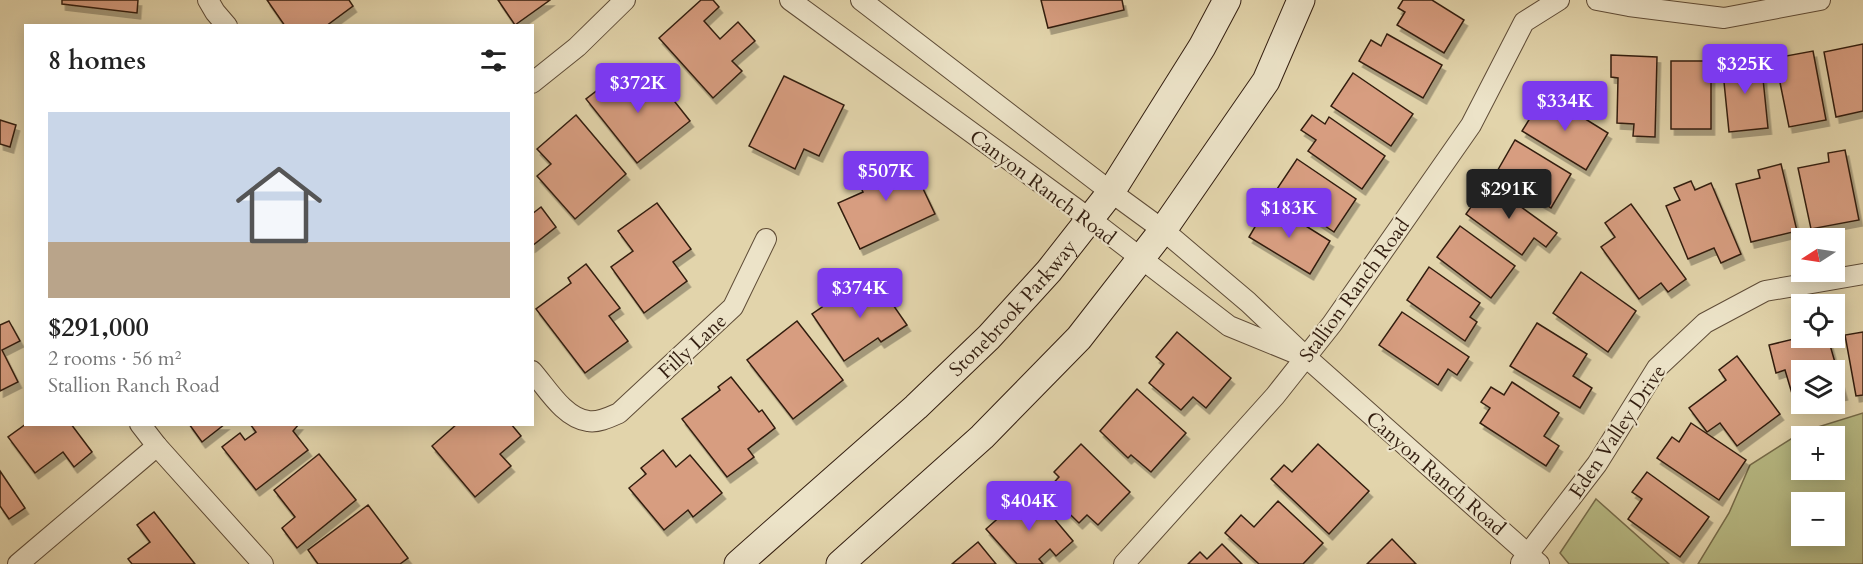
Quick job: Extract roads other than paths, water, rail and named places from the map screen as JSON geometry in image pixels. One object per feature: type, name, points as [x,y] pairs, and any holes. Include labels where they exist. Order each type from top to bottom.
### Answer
[{"type":"main road","name":"Stonebrook Parkway","points":[[738,564],[916,407],[989,337],[1049,271],[1111,192],[1202,47],[1227,0]]},
{"type":"main road","points":[[840,564],[982,437],[1079,338],[1163,230],[1266,81],[1301,0]]},
{"type":"street","points":[[208,0],[225,24]]},
{"type":"street","points":[[534,81],[577,46],[625,0]]},
{"type":"street","name":"Canyon Ranch Road","points":[[790,0],[1090,219],[1229,326],[1305,357]]},
{"type":"street","name":"Canyon Ranch Road","points":[[861,0],[1163,230],[1248,302],[1305,357],[1529,561]]},
{"type":"street","name":"Stallion Ranch Road","points":[[1124,564],[1275,396],[1332,324],[1471,125],[1524,22],[1559,0]]},
{"type":"street","points":[[1597,0],[1725,18],[1820,0]]},
{"type":"street","name":"Filly Lane","points":[[534,373],[571,415],[588,422],[605,420],[619,413],[734,307],[766,239]]},
{"type":"street","name":"Eden Valley Drive","points":[[1529,561],[1597,464],[1657,368],[1705,323],[1764,291],[1863,274]]},
{"type":"street","points":[[142,426],[263,564]]},
{"type":"street","points":[[18,564],[157,446]]}]
